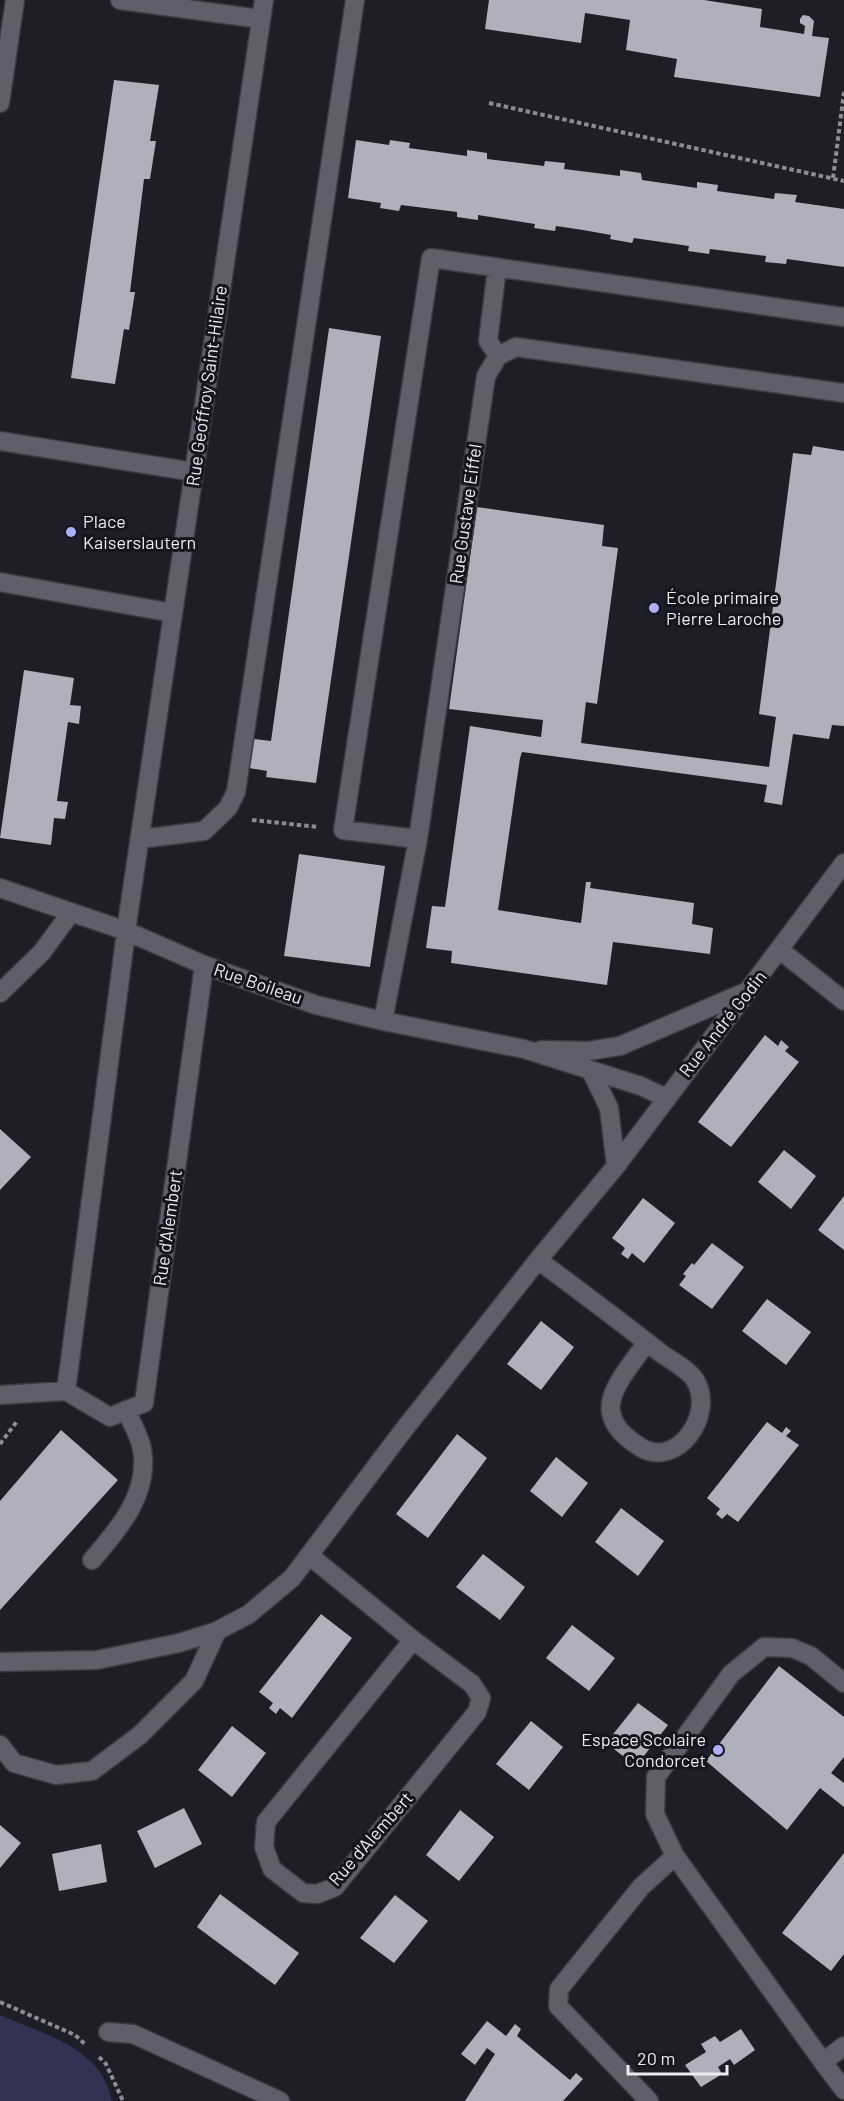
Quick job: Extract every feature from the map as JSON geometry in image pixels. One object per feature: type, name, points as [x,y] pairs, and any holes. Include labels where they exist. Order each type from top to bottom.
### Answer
[{"type":"street","points":[[0,103],[15,0]]},
{"type":"street","points":[[120,0],[261,19]]},
{"type":"street","name":"Rue Geoffroy Saint-Hilaire","points":[[126,931],[264,0]]},
{"type":"street","points":[[140,839],[204,831],[228,808],[236,792],[355,0]]},
{"type":"street","points":[[418,839],[343,830],[431,258],[844,317]]},
{"type":"street","points":[[497,268],[488,341],[498,356],[516,347],[844,393]]},
{"type":"street","name":"Rue Gustave Eiffel","points":[[384,1021],[418,839],[486,376],[498,356]]},
{"type":"street","points":[[0,441],[194,472]]},
{"type":"street","points":[[0,582],[173,613]]},
{"type":"street","name":"Rue André Godin","points":[[616,1166],[752,989],[844,863]]},
{"type":"street","name":"Rue Boileau","points":[[0,888],[70,914],[126,931],[204,965],[316,1005],[524,1049],[641,1086],[666,1098]]},
{"type":"street","points":[[0,993],[42,952],[70,914]]},
{"type":"street","points":[[66,1392],[126,931]]},
{"type":"street","points":[[780,950],[844,1001]]},
{"type":"street","name":"Rue d'Alembert","points":[[126,1410],[144,1403],[204,965]]},
{"type":"street","name":"Rue Boileau","points":[[524,1049],[588,1051],[620,1046],[752,989]]},
{"type":"street","points":[[0,1662],[97,1660],[179,1643],[217,1632],[249,1614],[292,1578],[402,1432],[538,1260],[616,1166],[609,1108],[592,1072]]},
{"type":"street","points":[[538,1260],[646,1342],[694,1379],[701,1398],[693,1431],[683,1443],[668,1450],[646,1450],[621,1435],[611,1420],[609,1406],[621,1380],[646,1342]]},
{"type":"street","points":[[0,1395],[66,1392],[110,1417],[126,1410],[142,1449],[141,1479],[135,1500],[122,1525],[92,1560]]},
{"type":"street","name":"Rue d'Alembert","points":[[310,1556],[413,1640],[472,1684],[481,1698],[477,1712],[335,1887],[317,1894],[303,1893],[272,1869],[264,1846],[266,1822],[413,1640]]},
{"type":"street","points":[[0,1745],[14,1763],[56,1775],[92,1771],[140,1736],[194,1680],[217,1632]]},
{"type":"street","points":[[844,1683],[811,1656],[792,1648],[764,1647],[731,1674],[656,1777],[655,1814],[675,1856],[844,2090]]},
{"type":"street","points":[[649,2101],[558,2006],[559,1989],[641,1887],[675,1856]]},
{"type":"street","points":[[108,2032],[133,2034],[280,2101]]},
{"type":"street","points":[[823,2062],[844,2046]]},
{"type":"path","points":[[833,178],[844,92]]},
{"type":"path","points":[[489,103],[844,181]]},
{"type":"path","points":[[219,816],[343,830]]},
{"type":"path","points":[[0,2002],[75,2035],[106,2064],[123,2101]]},
{"type":"shaded area","points":[[0,2015],[52,2036],[83,2055],[96,2067],[106,2082],[112,2101],[0,2101]]},
{"type":"building","points":[[489,0],[704,0],[762,9],[760,27],[804,34],[805,26],[800,23],[800,19],[803,15],[809,16],[814,21],[812,36],[829,38],[820,97],[674,77],[677,59],[626,50],[630,20],[585,13],[581,43],[485,29]]},
{"type":"building","points":[[114,80],[159,85],[150,141],[156,141],[150,179],[144,179],[130,292],[135,292],[129,330],[124,329],[115,384],[71,378]]},
{"type":"building","points":[[356,140],[389,145],[390,140],[410,143],[409,148],[467,156],[467,150],[487,153],[487,159],[544,166],[545,161],[565,163],[564,169],[620,176],[620,170],[641,173],[642,180],[697,188],[697,182],[718,185],[717,191],[774,199],[775,193],[797,195],[795,202],[844,209],[844,267],[787,259],[786,264],[765,262],[766,256],[710,249],[709,254],[688,251],[689,246],[634,238],[632,243],[610,239],[611,235],[556,226],[555,231],[534,228],[535,224],[478,215],[478,220],[457,217],[457,212],[401,205],[399,211],[380,208],[381,203],[348,198]]},
{"type":"building","points":[[329,328],[381,336],[316,783],[266,777],[267,771],[249,768],[253,739],[271,741]]},
{"type":"building","points":[[813,446],[844,451],[844,726],[832,725],[829,739],[793,734],[782,805],[764,802],[767,785],[522,752],[520,758],[498,910],[581,923],[586,882],[591,882],[590,888],[694,903],[692,924],[713,928],[710,954],[613,942],[607,985],[451,963],[452,951],[426,948],[432,906],[445,907],[470,726],[541,737],[543,720],[449,709],[477,507],[604,525],[602,546],[618,548],[597,704],[586,702],[581,743],[769,767],[776,717],[759,714],[793,453],[811,455]]},
{"type":"building","points":[[24,670],[74,678],[70,705],[81,706],[79,724],[68,722],[57,801],[68,802],[65,819],[54,818],[51,845],[0,838]]},
{"type":"building","points":[[299,854],[385,866],[370,967],[284,956]]},
{"type":"building","points":[[765,1035],[778,1046],[781,1040],[789,1047],[785,1051],[799,1062],[731,1147],[698,1122]]},
{"type":"building","points":[[0,1129],[31,1157],[0,1190]]},
{"type":"building","points":[[784,1150],[816,1176],[791,1209],[758,1182]]},
{"type":"building","points":[[844,1196],[844,1250],[818,1230]]},
{"type":"building","points":[[643,1198],[675,1223],[644,1263],[632,1253],[628,1259],[621,1254],[625,1248],[612,1238]]},
{"type":"building","points":[[712,1243],[744,1267],[712,1309],[679,1285],[686,1276],[683,1274],[692,1263],[694,1265]]},
{"type":"building","points":[[767,1299],[811,1332],[786,1365],[742,1331]]},
{"type":"building","points":[[541,1321],[574,1347],[541,1390],[507,1364]]},
{"type":"building","points":[[767,1422],[782,1433],[786,1427],[791,1431],[786,1436],[799,1445],[738,1522],[727,1514],[722,1519],[716,1514],[720,1509],[707,1498]]},
{"type":"building","points":[[61,1430],[118,1480],[0,1610],[0,1501]]},
{"type":"building","points":[[457,1434],[487,1458],[428,1538],[396,1514]]},
{"type":"building","points":[[556,1457],[588,1483],[562,1517],[530,1491]]},
{"type":"building","points":[[621,1508],[664,1541],[638,1576],[595,1542]]},
{"type":"building","points":[[483,1554],[525,1587],[500,1620],[456,1587]]},
{"type":"building","points":[[321,1614],[352,1638],[292,1718],[280,1708],[276,1714],[269,1708],[273,1703],[259,1692]]},
{"type":"building","points":[[572,1625],[615,1658],[589,1691],[546,1658]]},
{"type":"building","points":[[779,1666],[844,1717],[844,1757],[831,1773],[844,1783],[844,1807],[820,1788],[787,1830],[706,1761]]},
{"type":"building","points":[[638,1703],[668,1725],[636,1766],[606,1743]]},
{"type":"building","points":[[531,1721],[563,1747],[529,1790],[496,1764]]},
{"type":"building","points":[[232,1726],[266,1753],[232,1797],[198,1770]]},
{"type":"building","points":[[184,1808],[202,1844],[155,1868],[137,1831]]},
{"type":"building","points":[[460,1810],[494,1837],[459,1881],[426,1855]]},
{"type":"building","points":[[0,1825],[21,1843],[0,1868]]},
{"type":"building","points":[[101,1844],[107,1882],[59,1891],[52,1854]]},
{"type":"building","points":[[844,1853],[844,1954],[831,1971],[782,1933]]},
{"type":"building","points":[[220,1894],[299,1953],[275,1985],[197,1927]]},
{"type":"building","points":[[395,1895],[428,1921],[394,1963],[360,1938]]},
{"type":"building","points":[[487,2021],[506,2036],[515,2024],[521,2029],[517,2036],[570,2080],[576,2073],[583,2079],[563,2101],[465,2101],[495,2054],[487,2048],[475,2065],[461,2054]]},
{"type":"building","points":[[741,2029],[755,2050],[734,2065],[730,2059],[718,2067],[722,2074],[701,2087],[685,2065],[706,2052],[701,2044],[715,2036],[720,2042]]},
{"type":"place","name":"Place Kaiserslautern","points":[[71,532]]},
{"type":"place","name":"École primaire Pierre Laroche","points":[[654,608]]},
{"type":"place","name":"Espace Scolaire Condorcet","points":[[718,1750]]}]
